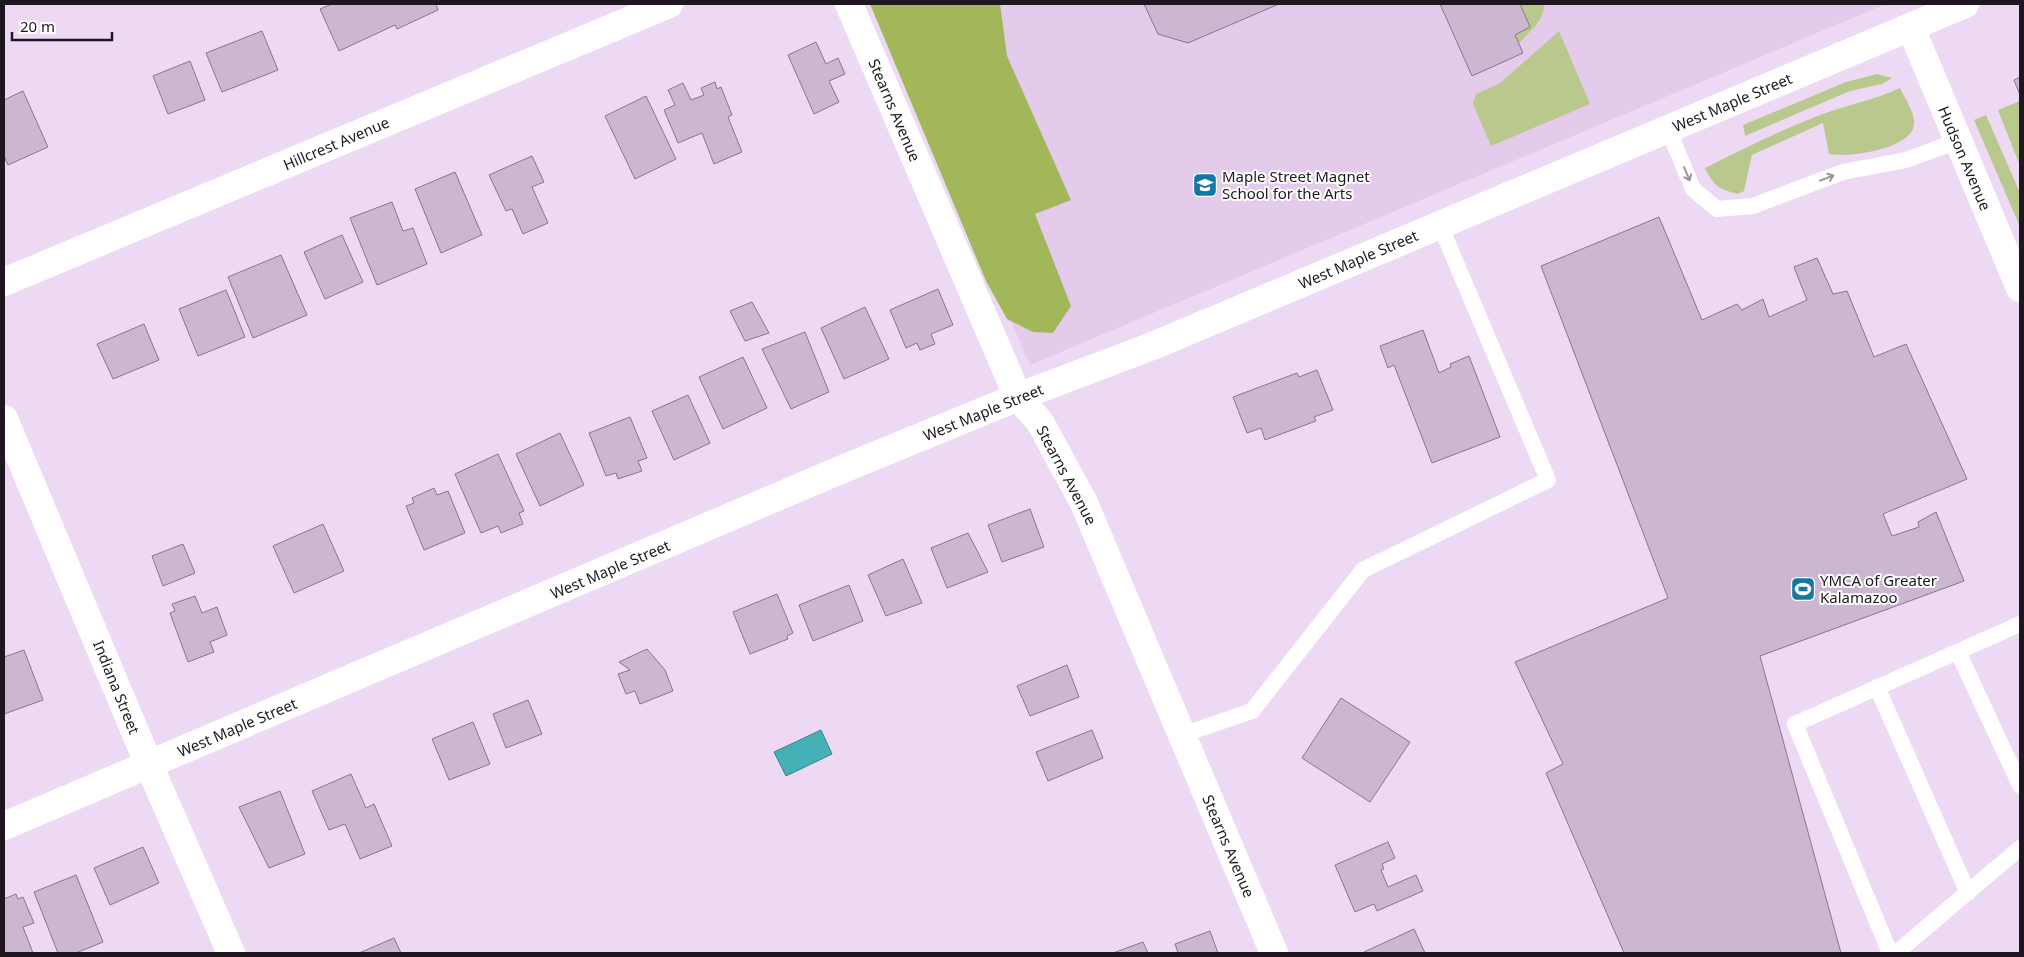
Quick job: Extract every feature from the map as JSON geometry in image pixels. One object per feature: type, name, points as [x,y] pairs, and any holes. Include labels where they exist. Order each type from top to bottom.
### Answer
[{"type":"street","name":"Hillcrest Avenue","points":[[4,282],[669,4]]},
{"type":"street","name":"Stearns Avenue","points":[[850,4],[1018,397],[1040,422],[1084,503],[1274,953]]},
{"type":"street","name":"West Maple Street","points":[[4,826],[838,471],[1018,397],[1156,345],[1965,4]]},
{"type":"street","name":"Hudson Avenue","points":[[1911,28],[2020,288]]},
{"type":"street","name":"Indiana Street","points":[[4,419],[149,765],[231,953]]},
{"type":"lane","points":[[1668,129],[1693,189],[1718,209],[1753,206],[1843,172],[1906,160],[1958,141]]},
{"type":"lane","points":[[1182,735],[1252,711],[1363,570],[1548,480],[1440,224]]},
{"type":"lane","points":[[1890,953],[1795,724],[2020,624]]},
{"type":"lane","points":[[1958,652],[2020,785]]},
{"type":"lane","points":[[1877,687],[1968,893]]},
{"type":"lane","points":[[1896,953],[2020,848]]},
{"type":"shaded area","points":[[870,4],[1000,4],[1007,56],[1071,200],[1035,214],[1071,306],[1053,333],[1033,332],[1007,319],[986,281]]},
{"type":"shaded area","name":"Maple Street Magnet School for the Arts","points":[[875,4],[1886,4],[1030,365]]},
{"type":"shaded area","points":[[1520,4],[1544,4],[1544,10],[1532,30],[1519,43],[1515,35],[1530,27]]},
{"type":"shaded area","points":[[1559,31],[1590,104],[1491,146],[1473,104],[1476,94],[1499,84]]},
{"type":"shaded area","points":[[1877,74],[1892,78],[1882,84],[1850,91],[1745,136],[1743,125],[1846,82]]},
{"type":"shaded area","points":[[1900,88],[1911,110],[1914,124],[1911,133],[1892,146],[1850,155],[1829,154],[1823,123],[1752,155],[1744,191],[1738,194],[1717,186],[1705,168],[1805,121]]},
{"type":"shaded area","points":[[2020,101],[2020,166],[1998,110]]},
{"type":"shaded area","points":[[1986,115],[2020,193],[2020,227],[1974,120]]},
{"type":"shaded area","points":[[821,730],[832,754],[786,776],[774,752]]},
{"type":"building","points":[[332,4],[436,4],[438,10],[397,29],[395,25],[339,51],[320,9]]},
{"type":"building","points":[[1144,4],[1279,4],[1188,43],[1158,34]]},
{"type":"building","points":[[1440,4],[1520,4],[1530,27],[1515,35],[1523,53],[1472,76]]},
{"type":"building","points":[[262,31],[278,70],[222,92],[206,53]]},
{"type":"building","points":[[816,42],[826,64],[838,58],[845,74],[829,81],[839,102],[814,114],[788,55]]},
{"type":"building","points":[[190,61],[205,100],[168,114],[153,76]]},
{"type":"building","points":[[2020,77],[2020,95],[2014,80]]},
{"type":"building","points":[[715,82],[717,89],[721,87],[732,115],[728,117],[742,152],[714,164],[702,133],[678,143],[664,110],[675,105],[668,90],[683,83],[691,100],[704,95],[701,88]]},
{"type":"building","points":[[23,91],[48,147],[8,165],[4,156],[4,100]]},
{"type":"building","points":[[646,96],[676,159],[635,179],[605,116]]},
{"type":"building","points":[[532,156],[544,182],[532,187],[548,223],[523,234],[512,209],[506,211],[489,175]]},
{"type":"building","points":[[455,172],[482,235],[441,253],[415,189]]},
{"type":"building","points":[[392,202],[403,231],[413,228],[427,264],[377,285],[350,218]]},
{"type":"building","name":"YMCA of Greater Kalamazoo","points":[[1659,217],[1702,320],[1737,304],[1742,310],[1763,299],[1769,317],[1807,300],[1794,267],[1817,258],[1833,294],[1847,291],[1874,357],[1906,344],[1967,479],[1883,514],[1892,536],[1919,527],[1918,522],[1936,512],[1964,581],[1760,656],[1841,953],[1624,953],[1546,773],[1563,764],[1515,662],[1668,598],[1541,266]]},
{"type":"building","points":[[342,235],[363,282],[325,299],[304,252]]},
{"type":"building","points":[[281,255],[307,315],[253,338],[228,277]]},
{"type":"building","points":[[938,289],[953,325],[931,334],[935,344],[920,350],[917,343],[906,348],[890,310]]},
{"type":"building","points":[[226,290],[245,337],[198,356],[179,309]]},
{"type":"building","points":[[752,302],[769,333],[745,341],[730,311]]},
{"type":"building","points":[[865,307],[889,359],[844,379],[821,328]]},
{"type":"building","points":[[144,324],[159,360],[113,379],[97,344]]},
{"type":"building","points":[[1423,330],[1439,373],[1451,367],[1450,364],[1469,356],[1500,437],[1432,463],[1394,365],[1388,368],[1380,346]]},
{"type":"building","points":[[805,332],[829,392],[791,409],[762,349]]},
{"type":"building","points":[[743,357],[767,408],[723,429],[699,377]]},
{"type":"building","points":[[1317,370],[1333,410],[1314,417],[1316,421],[1265,440],[1261,428],[1247,433],[1233,397],[1297,373],[1299,377]]},
{"type":"building","points":[[688,395],[710,443],[674,460],[652,411]]},
{"type":"building","points":[[630,417],[647,458],[638,461],[642,471],[618,479],[616,473],[606,476],[589,433]]},
{"type":"building","points":[[560,433],[584,485],[540,506],[516,454]]},
{"type":"building","points":[[498,454],[524,511],[519,513],[523,524],[501,533],[498,526],[481,533],[455,474]]},
{"type":"building","points":[[434,488],[437,495],[448,491],[465,533],[424,550],[406,506],[414,503],[412,498]]},
{"type":"building","points":[[1030,509],[1044,547],[1002,562],[988,525]]},
{"type":"building","points":[[323,524],[344,571],[294,593],[273,546]]},
{"type":"building","points":[[968,533],[988,572],[947,588],[931,548]]},
{"type":"building","points":[[183,544],[195,573],[163,586],[152,556]]},
{"type":"building","points":[[903,559],[922,603],[886,616],[868,575]]},
{"type":"building","points":[[849,585],[863,621],[813,641],[799,605]]},
{"type":"building","points":[[777,594],[793,633],[787,636],[788,639],[750,654],[733,612]]},
{"type":"building","points":[[195,596],[202,613],[217,607],[227,635],[210,642],[214,652],[188,662],[170,613],[175,611],[172,604]]},
{"type":"building","points":[[647,649],[665,670],[673,691],[640,704],[635,691],[626,694],[618,674],[630,670],[619,662]]},
{"type":"building","points":[[24,650],[43,700],[4,714],[4,657]]},
{"type":"building","points":[[1067,665],[1079,697],[1030,716],[1017,686]]},
{"type":"building","points":[[1341,698],[1410,742],[1370,802],[1302,758]]},
{"type":"building","points":[[528,700],[542,734],[506,748],[493,714]]},
{"type":"building","points":[[473,722],[490,764],[449,780],[432,739]]},
{"type":"building","points":[[1092,730],[1103,758],[1048,781],[1036,752]]},
{"type":"building","points":[[351,774],[366,808],[374,804],[392,846],[360,859],[345,824],[329,830],[312,791]]},
{"type":"building","points":[[280,791],[305,854],[269,868],[239,807]]},
{"type":"building","points":[[1388,842],[1395,858],[1382,864],[1384,869],[1381,870],[1388,887],[1416,875],[1423,891],[1377,911],[1374,904],[1355,912],[1335,865]]},
{"type":"building","points":[[143,847],[159,883],[110,905],[94,868]]},
{"type":"building","points":[[76,875],[103,942],[76,953],[58,953],[34,892]]},
{"type":"building","points":[[16,894],[18,899],[23,897],[34,923],[23,927],[33,953],[4,953],[4,899]]},
{"type":"building","points":[[1414,929],[1425,953],[1364,952]]},
{"type":"building","points":[[1210,931],[1218,953],[1178,953],[1175,944]]},
{"type":"building","points":[[394,938],[401,953],[359,953]]},
{"type":"building","points":[[1143,942],[1148,953],[1113,953]]},
{"type":"place","name":"Maple Street Magnet School for the Arts","points":[[1205,185]]},
{"type":"place","name":"YMCA of Greater Kalamazoo","points":[[1803,589]]}]
